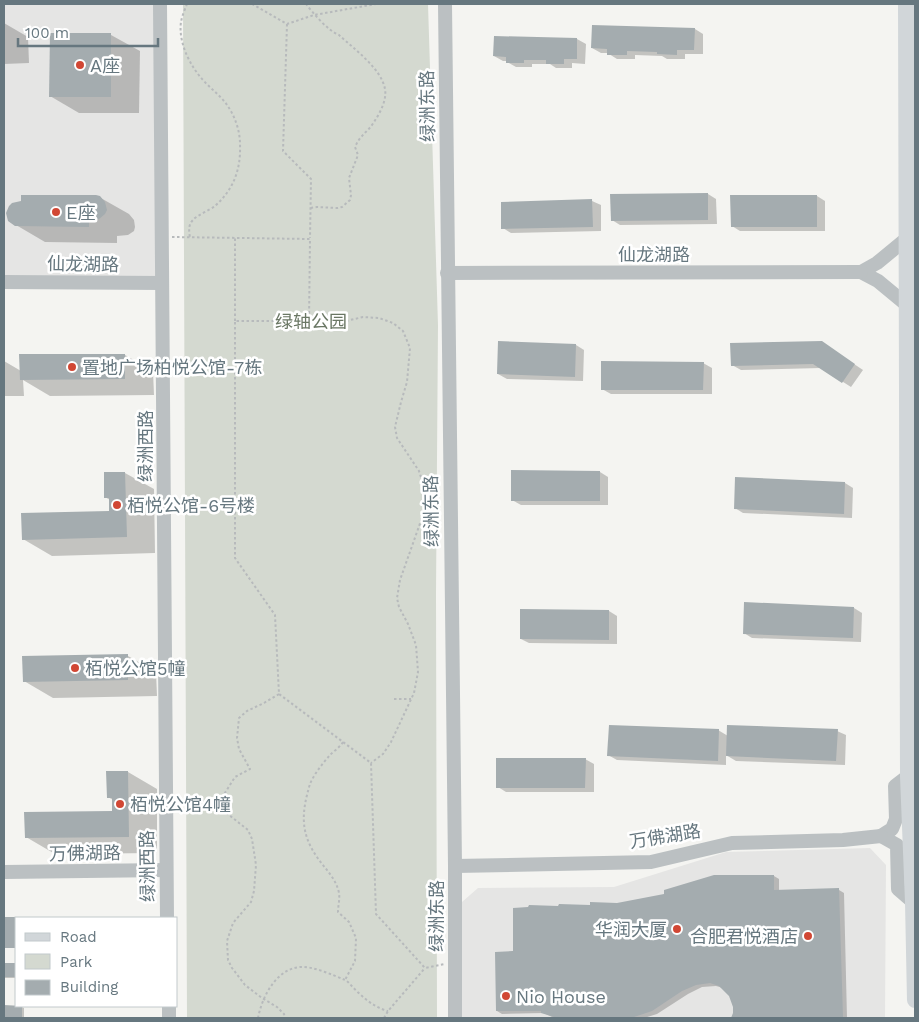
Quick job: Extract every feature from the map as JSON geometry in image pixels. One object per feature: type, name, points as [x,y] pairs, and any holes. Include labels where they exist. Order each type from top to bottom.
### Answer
[{"type":"main road","points":[[902,7],[907,305],[908,776],[915,1000]]},
{"type":"street","name":"绿洲西路","points":[[160,4],[167,917]]},
{"type":"street","name":"绿洲东路","points":[[445,4],[455,1018]]},
{"type":"street","points":[[861,272],[877,263],[905,240]]},
{"type":"street","name":"仙龙湖路","points":[[447,273],[861,272]]},
{"type":"street","points":[[861,272],[878,281],[907,305]]},
{"type":"street","name":"仙龙湖路","points":[[4,282],[162,283]]},
{"type":"street","points":[[881,836],[892,830],[896,819],[895,786],[908,776]]},
{"type":"street","points":[[881,836],[896,845],[898,889],[913,902]]},
{"type":"street","name":"万佛湖路","points":[[454,866],[651,862],[732,843],[843,840],[881,836]]},
{"type":"street","name":"万佛湖路","points":[[4,872],[166,870]]},
{"type":"path","points":[[187,4],[181,20],[181,32],[186,54],[196,72],[227,105],[234,118],[240,145],[237,171],[232,186],[215,206],[193,219],[189,227],[190,238]]},
{"type":"path","points":[[252,4],[287,24],[314,15],[374,4]]},
{"type":"path","points":[[306,4],[314,15],[334,33],[339,35],[375,69],[385,89],[382,108],[374,122],[358,139],[355,147],[358,155],[349,178],[350,200],[338,208],[310,208]]},
{"type":"path","points":[[287,24],[282,151],[311,179],[310,320]]},
{"type":"path","points":[[162,237],[310,238]]},
{"type":"path","points":[[235,238],[235,558],[275,615],[279,694]]},
{"type":"path","points":[[235,321],[310,320],[321,328],[334,328],[346,321],[363,317],[379,318],[393,323],[403,331],[410,348],[408,382],[395,427],[397,438],[420,471],[426,490],[423,515],[400,580],[397,598],[416,645],[418,672],[414,692],[391,742],[383,754],[372,763]]},
{"type":"path","points":[[279,694],[372,763]]},
{"type":"path","points":[[279,694],[247,711],[239,718],[237,738],[239,749],[250,769],[235,777],[220,804],[224,811],[248,830],[253,845],[256,865],[254,891],[250,902],[233,923],[227,941],[228,960],[245,985],[277,1007],[284,1014],[285,1018]]},
{"type":"path","points":[[394,699],[411,699]]},
{"type":"path","points":[[343,742],[330,755],[310,784],[303,819],[310,846],[331,875],[340,894],[338,912],[349,922],[356,938],[355,961],[345,980]]},
{"type":"path","points":[[372,763],[376,914],[425,968]]},
{"type":"path","points":[[384,1018],[425,968],[455,961]]},
{"type":"path","points":[[258,1018],[277,978],[290,969],[301,967],[326,972],[345,980],[363,998],[388,1011]]},
{"type":"shaded area","points":[[4,4],[160,4],[162,283],[4,282]]},
{"type":"shaded area","name":"华润大厦","points":[[870,848],[886,865],[885,1018],[462,1018],[462,902],[478,888],[614,887],[726,852]]},
{"type":"green space","name":"绿轴公园","points":[[183,4],[428,4],[438,325],[436,594],[437,1018],[187,1018]]},
{"type":"building","points":[[592,25],[695,28],[694,50],[677,50],[677,55],[627,51],[627,55],[607,55],[607,49],[591,48]]},
{"type":"building","name":"A座","points":[[50,33],[111,33],[111,97],[49,97]]},
{"type":"building","points":[[494,36],[577,38],[577,59],[564,59],[564,64],[546,64],[546,60],[524,60],[524,63],[506,63],[506,57],[493,56]]},
{"type":"building","points":[[708,193],[708,220],[611,221],[610,194]]},
{"type":"building","name":"E座","points":[[21,195],[96,195],[100,196],[105,202],[107,210],[99,219],[89,220],[89,227],[15,226],[8,221],[6,213],[12,203],[21,201]]},
{"type":"building","points":[[730,195],[817,195],[817,227],[731,227]]},
{"type":"building","points":[[592,199],[593,227],[501,229],[501,202]]},
{"type":"building","points":[[498,341],[576,344],[575,377],[497,374]]},
{"type":"building","points":[[822,341],[855,364],[842,383],[813,364],[731,366],[730,343]]},
{"type":"building","name":"置地广场柏悦公馆-7栋","points":[[19,354],[125,354],[125,379],[20,380]]},
{"type":"building","points":[[601,361],[704,362],[703,390],[601,390]]},
{"type":"building","points":[[511,470],[600,471],[600,501],[511,501]]},
{"type":"building","name":"栢悦公馆-6号楼","points":[[104,472],[125,472],[127,537],[22,540],[21,513],[109,511],[109,498],[104,498]]},
{"type":"building","points":[[735,477],[845,482],[844,514],[734,509]]},
{"type":"building","points":[[744,602],[854,607],[853,638],[743,634]]},
{"type":"building","points":[[520,609],[609,610],[609,640],[520,639]]},
{"type":"building","name":"栢悦公馆5幢","points":[[128,654],[128,680],[23,682],[22,656]]},
{"type":"building","points":[[609,725],[719,729],[718,761],[607,756]]},
{"type":"building","points":[[727,725],[838,729],[836,761],[726,756]]},
{"type":"building","points":[[496,758],[586,758],[585,788],[496,788]]},
{"type":"building","name":"栢悦公馆4幢","points":[[106,771],[128,771],[129,837],[25,838],[24,812],[112,811],[112,798],[107,798]]},
{"type":"building","name":"华润大厦","points":[[714,875],[774,875],[774,890],[839,888],[843,1018],[731,1018],[733,1007],[729,996],[719,986],[710,983],[696,985],[682,991],[652,1011],[631,1018],[553,1018],[541,1013],[541,1011],[496,1011],[495,952],[513,951],[513,908],[528,907],[529,905],[590,905],[590,902],[617,903],[664,894],[664,890]]},
{"type":"building","points":[[4,917],[15,917],[15,948],[4,948]]},
{"type":"building","points":[[4,963],[15,963],[15,977],[4,977]]},
{"type":"building","points":[[4,1005],[22,1007],[22,1018],[4,1018]]},
{"type":"place","name":"A座","points":[[80,65]]},
{"type":"place","name":"E座","points":[[56,212]]},
{"type":"place","name":"置地广场柏悦公馆-7栋","points":[[72,367]]},
{"type":"place","name":"栢悦公馆-6号楼","points":[[117,505]]},
{"type":"place","name":"栢悦公馆5幢","points":[[75,668]]},
{"type":"place","name":"栢悦公馆4幢","points":[[120,804]]},
{"type":"place","name":"华润大厦","points":[[677,929]]},
{"type":"place","name":"合肥君悦酒店","points":[[808,936]]},
{"type":"place","name":"Nio House","points":[[506,996]]}]
